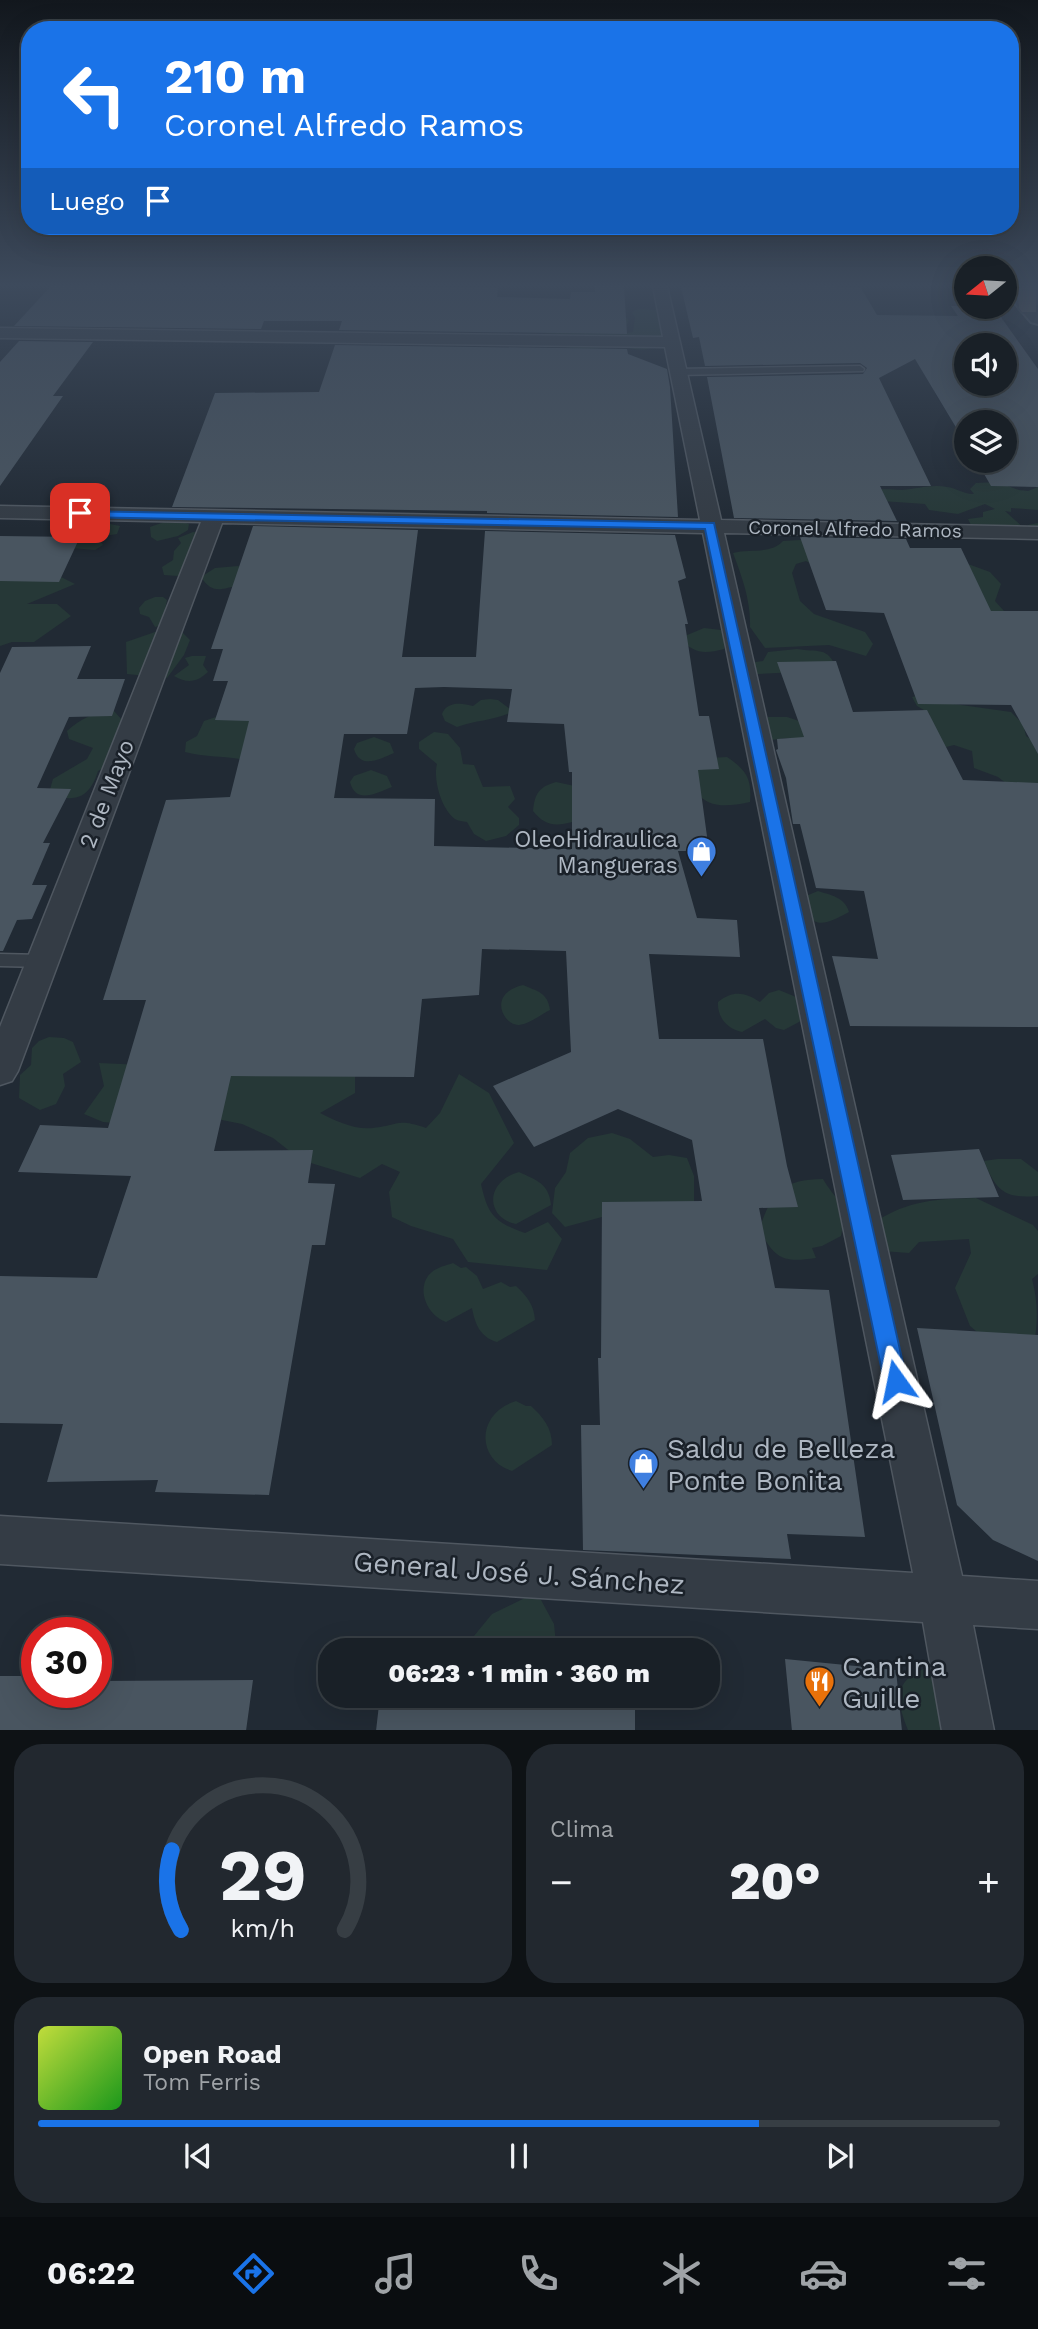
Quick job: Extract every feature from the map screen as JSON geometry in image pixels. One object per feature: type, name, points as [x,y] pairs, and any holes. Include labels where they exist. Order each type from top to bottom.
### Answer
[{"type":"street","points":[[676,367],[943,1599],[968,1730]]},
{"type":"street","name":"Coronel Alfredo Ramos","points":[[0,512],[1038,533]]},
{"type":"street","name":"2 de Mayo","points":[[0,1071],[215,516]]},
{"type":"street","name":"General José J. Sánchez","points":[[0,1540],[1038,1605]]},
{"type":"lane","points":[[825,367],[860,369]]},
{"type":"lane","points":[[0,960],[43,961]]},
{"type":"shaded area","points":[[997,482],[1019,490],[1028,491],[1038,487],[1038,510],[1011,508],[1011,512],[1005,511],[1026,530],[1028,525],[1038,523],[1038,534],[974,531],[968,519],[983,517],[983,512],[995,509],[985,504],[958,514],[929,510],[925,504],[882,501],[874,491],[941,486],[974,494],[970,489],[976,483]]},
{"type":"shaded area","points":[[167,521],[189,524],[188,530],[178,536],[157,541],[151,537],[150,527]]},
{"type":"shaded area","points":[[105,523],[120,526],[117,534],[98,537],[103,545],[95,550],[71,548],[67,542],[86,529]]},
{"type":"shaded area","points":[[193,532],[202,533],[187,571],[178,576],[164,575],[162,567],[173,560],[174,551],[181,543],[178,538]]},
{"type":"shaded area","points":[[833,538],[819,568],[806,561],[796,564],[792,573],[800,601],[814,614],[865,632],[873,644],[866,656],[829,645],[765,648],[750,627],[743,580],[733,553],[766,550],[783,541]]},
{"type":"shaded area","points":[[968,564],[990,572],[1001,584],[995,601],[1013,621],[935,588]]},
{"type":"shaded area","points":[[215,568],[242,568],[240,585],[214,588],[201,577]]},
{"type":"shaded area","points":[[55,574],[75,584],[27,604],[57,604],[71,616],[34,642],[12,642],[0,646],[0,576]]},
{"type":"shaded area","points":[[155,597],[167,600],[165,610],[170,616],[167,624],[155,627],[149,617],[140,614],[139,608],[145,601]]},
{"type":"shaded area","points":[[704,628],[721,630],[725,638],[724,649],[711,652],[695,650],[680,638]]},
{"type":"shaded area","points":[[181,631],[190,640],[184,655],[167,678],[127,674],[126,642],[155,632]]},
{"type":"shaded area","points":[[797,649],[826,653],[837,670],[757,674],[750,670],[748,663],[763,661],[768,652]]},
{"type":"shaded area","points":[[206,656],[203,665],[208,672],[192,681],[174,676],[189,665],[185,658]]},
{"type":"shaded area","points":[[926,694],[947,703],[1011,712],[1023,724],[1026,736],[1038,744],[1038,785],[1011,787],[998,777],[974,768],[972,751],[954,745],[946,747],[934,732],[929,713],[917,706],[912,697]]},
{"type":"shaded area","points":[[481,700],[498,700],[510,709],[510,713],[457,727],[445,721],[442,714],[451,705],[473,706]]},
{"type":"shaded area","points":[[113,710],[123,721],[110,764],[98,771],[86,793],[80,796],[66,798],[49,793],[53,779],[87,759],[93,748],[69,739],[67,731],[88,717]]},
{"type":"shaded area","points":[[241,716],[257,724],[240,759],[185,752],[186,742],[197,736],[204,721],[216,717]]},
{"type":"shaded area","points":[[768,717],[787,717],[808,724],[803,748],[788,738],[771,740],[754,730]]},
{"type":"shaded area","points":[[434,732],[448,734],[460,748],[463,764],[474,765],[483,787],[510,786],[515,799],[508,807],[519,818],[519,825],[506,836],[486,841],[474,834],[467,822],[459,821],[450,814],[437,785],[437,764],[419,749],[419,742]]},
{"type":"shaded area","points":[[374,737],[390,743],[394,753],[371,761],[361,759],[354,749],[357,743]]},
{"type":"shaded area","points":[[727,757],[746,775],[750,787],[750,802],[721,805],[703,799],[671,760]]},
{"type":"shaded area","points":[[371,770],[387,776],[392,787],[373,794],[357,793],[350,782],[354,776]]},
{"type":"shaded area","points":[[556,782],[584,788],[572,822],[550,824],[533,811],[539,792]]},
{"type":"shaded area","points":[[818,891],[841,900],[849,912],[825,922],[814,921],[801,898]]},
{"type":"shaded area","points":[[523,985],[544,996],[550,1010],[531,1021],[513,1024],[504,1015],[502,1002],[512,989]]},
{"type":"shaded area","points":[[779,990],[801,999],[812,1015],[784,1030],[776,1028],[765,1019],[742,1032],[732,1028],[721,1017],[718,1002],[729,996],[744,994],[760,1002],[769,993]]},
{"type":"shaded area","points":[[49,1037],[73,1042],[81,1062],[63,1074],[65,1086],[56,1104],[40,1110],[19,1098],[20,1075],[31,1065],[32,1048]]},
{"type":"shaded area","points":[[99,1063],[355,1072],[355,1093],[320,1113],[359,1128],[403,1123],[426,1128],[440,1113],[459,1074],[489,1093],[514,1143],[481,1184],[490,1210],[499,1221],[525,1233],[548,1222],[562,1239],[547,1270],[468,1262],[453,1239],[392,1217],[389,1192],[400,1172],[382,1164],[360,1178],[301,1160],[273,1138],[242,1124],[217,1119],[149,1126],[103,1122],[84,1114],[104,1086]]},
{"type":"shaded area","points":[[612,1133],[630,1139],[653,1157],[669,1155],[687,1158],[694,1176],[694,1214],[613,1214],[565,1227],[552,1213],[555,1188],[566,1172],[570,1153],[588,1138]]},
{"type":"shaded area","points":[[1021,1159],[1038,1172],[1038,1196],[1017,1196],[1003,1191],[993,1180],[984,1161]]},
{"type":"shaded area","points":[[519,1172],[544,1187],[551,1205],[516,1224],[499,1215],[493,1200],[500,1184]]},
{"type":"shaded area","points":[[823,1179],[843,1209],[841,1236],[812,1248],[816,1258],[795,1260],[781,1257],[770,1247],[759,1230],[769,1206],[774,1197],[788,1186],[797,1182]]},
{"type":"shaded area","points":[[976,1198],[1033,1225],[1038,1231],[1038,1274],[1032,1279],[1037,1312],[1034,1345],[995,1347],[970,1326],[955,1288],[971,1253],[969,1239],[919,1242],[909,1253],[882,1251],[875,1222],[887,1215],[923,1202]]},
{"type":"shaded area","points":[[453,1263],[461,1268],[466,1267],[477,1276],[483,1289],[501,1282],[510,1287],[516,1286],[529,1301],[535,1320],[497,1342],[486,1337],[479,1329],[472,1308],[446,1322],[440,1319],[426,1304],[425,1283],[433,1271]]},
{"type":"shaded area","points":[[516,1401],[531,1406],[543,1419],[549,1428],[552,1445],[512,1471],[492,1457],[485,1436],[493,1415]]},
{"type":"shaded area","points":[[529,1596],[541,1600],[554,1624],[555,1638],[474,1638],[492,1614]]},
{"type":"shaded area","points":[[926,1668],[939,1675],[977,1730],[908,1730],[901,1710],[900,1693],[908,1679]]},
{"type":"building","points":[[0,367],[75,367],[53,396],[63,396],[0,486]]},
{"type":"building","points":[[328,367],[661,367],[667,369],[670,387],[678,517],[487,511],[172,507],[215,393],[319,392]]},
{"type":"building","points":[[865,367],[900,367],[879,378],[931,486],[880,486],[897,521],[734,518],[707,377],[863,374]]},
{"type":"building","points":[[920,367],[954,367],[954,396],[1017,396],[1017,367],[1038,369],[1038,487],[991,486],[984,473],[1017,473],[1017,410],[954,410],[954,424]]},
{"type":"building","points":[[253,526],[418,530],[402,657],[476,657],[485,531],[675,535],[686,578],[678,581],[688,624],[685,624],[699,716],[709,716],[719,769],[698,770],[709,851],[678,851],[697,918],[737,920],[740,957],[649,954],[659,1039],[763,1039],[787,1166],[798,1207],[759,1208],[775,1288],[829,1290],[865,1537],[787,1534],[791,1559],[583,1550],[581,1425],[600,1425],[598,1358],[601,1358],[602,1202],[702,1201],[692,1140],[618,1109],[534,1147],[493,1086],[571,1052],[566,951],[482,949],[479,995],[422,999],[414,1077],[231,1076],[214,1151],[313,1150],[308,1183],[335,1184],[325,1245],[312,1245],[269,1495],[155,1492],[158,1480],[47,1482],[63,1424],[0,1423],[0,1276],[97,1278],[131,1176],[18,1172],[40,1125],[108,1128],[146,1000],[103,1000],[166,800],[230,797],[249,721],[215,720],[228,681],[213,681],[223,649],[211,649]],"holes":[[[415,688],[512,689],[507,722],[564,724],[569,772],[572,772],[572,849],[434,846],[435,799],[334,798],[344,734],[407,734]]]},
{"type":"building","points":[[0,536],[80,537],[59,582],[0,581]]},
{"type":"building","points":[[800,537],[906,539],[910,548],[961,548],[991,611],[1038,611],[1038,754],[1011,705],[918,704],[884,613],[826,610]]},
{"type":"building","points":[[91,646],[77,679],[125,679],[112,716],[69,717],[37,788],[71,789],[43,843],[50,843],[32,885],[47,885],[32,919],[17,920],[3,951],[0,951],[0,673],[12,647]]},
{"type":"building","points":[[836,661],[853,712],[927,710],[963,780],[1038,783],[1038,1027],[850,1026],[832,956],[878,959],[864,891],[816,888],[800,824],[793,824],[786,778],[776,750],[777,739],[804,737],[777,662]]},
{"type":"building","points":[[979,1149],[999,1197],[903,1200],[891,1155]]},
{"type":"building","points":[[917,1328],[1038,1335],[1038,1561],[993,1540],[957,1505]]},
{"type":"building","points":[[785,1659],[896,1670],[902,1730],[792,1730]]},
{"type":"building","points":[[0,1676],[21,1676],[21,1708],[112,1708],[112,1681],[253,1680],[246,1730],[0,1730]]},
{"type":"building","points":[[379,1708],[635,1708],[635,1730],[376,1730]]},
{"type":"place","name":"OleoHidraulica Mangueras","points":[[701,879]]},
{"type":"place","name":"Saldu de Belleza Ponte Bonita","points":[[644,1491]]},
{"type":"place","name":"Cantina Guille","points":[[819,1709]]},
{"type":"route","points":[[80,513],[710,525],[896,1381]]}]
